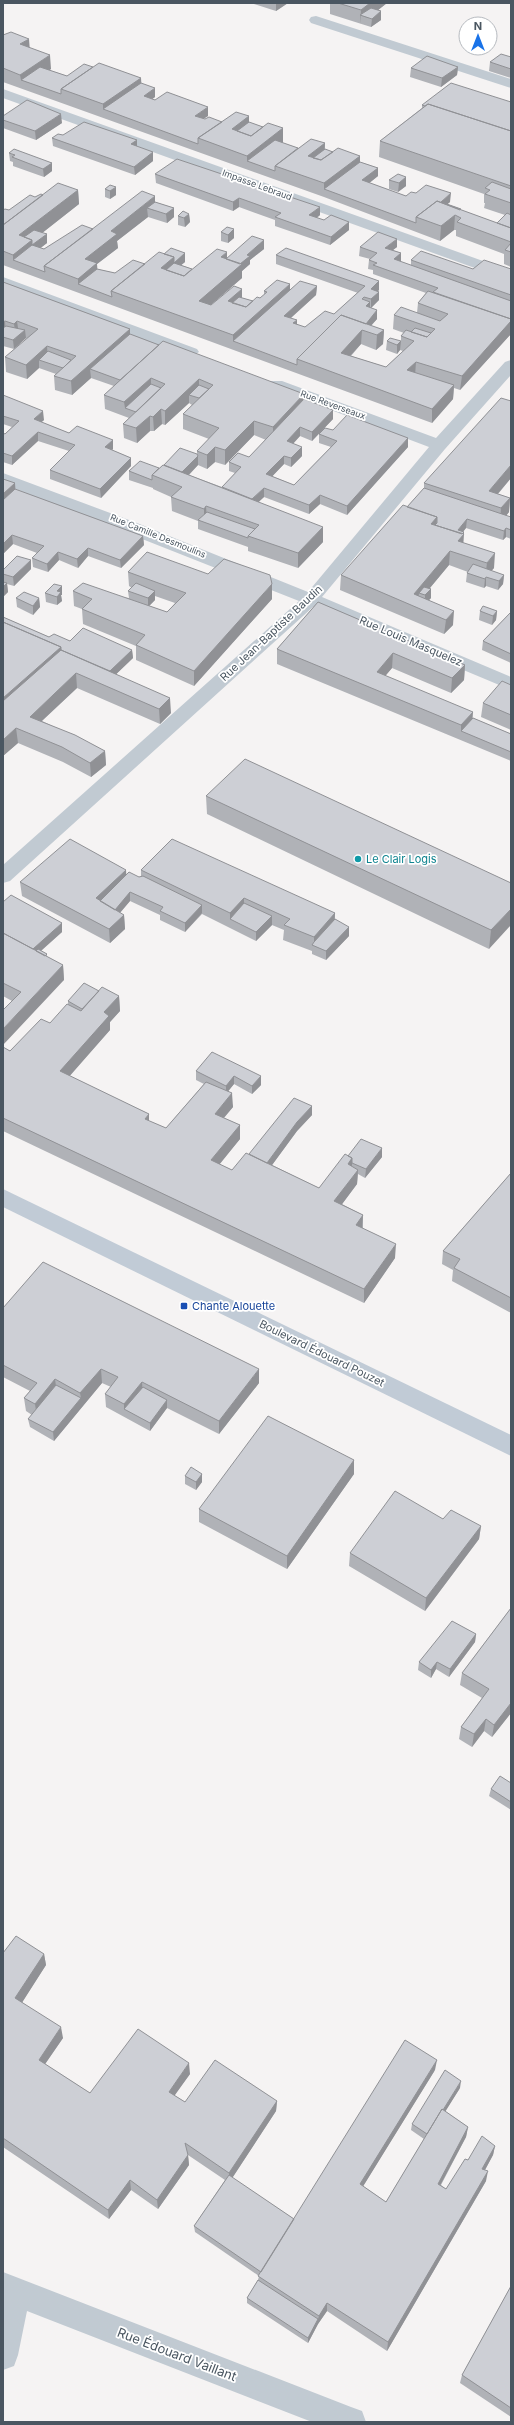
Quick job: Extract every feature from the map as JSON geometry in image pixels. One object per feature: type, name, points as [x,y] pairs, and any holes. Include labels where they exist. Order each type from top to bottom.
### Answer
[{"type":"street","points":[[316,20],[511,84]]},
{"type":"street","name":"Impasse Lebraud","points":[[3,93],[511,276]]},
{"type":"street","points":[[3,282],[202,356]]},
{"type":"street","name":"Rue Jean-Baptiste Baudin","points":[[3,876],[312,598],[439,444],[489,399],[511,365]]},
{"type":"street","name":"Rue Reverseaux","points":[[262,378],[439,444]]},
{"type":"street","name":"Rue Camille Desmoulins","points":[[3,478],[124,522],[312,598]]},
{"type":"street","name":"Rue Louis Masquelez","points":[[312,598],[511,684]]},
{"type":"street","name":"Boulevard Édouard Pouzet","points":[[3,1197],[511,1446]]},
{"type":"street","points":[[3,2355],[9,2290]]},
{"type":"street","name":"Rue Édouard Vaillant","points":[[9,2290],[350,2422]]},
{"type":"building","points":[[338,3],[370,3],[361,10]]},
{"type":"building","points":[[371,8],[381,11],[372,19],[360,15]]},
{"type":"building","points":[[11,32],[29,39],[20,44],[50,55],[20,75],[3,68],[3,35]]},
{"type":"building","points":[[501,54],[511,57],[511,69],[490,62]]},
{"type":"building","points":[[427,56],[458,67],[442,78],[411,68]]},
{"type":"building","points":[[99,63],[141,78],[103,104],[61,89]]},
{"type":"building","points":[[84,64],[93,67],[61,89],[61,94],[21,80],[40,67],[67,76]]},
{"type":"building","points":[[141,83],[155,88],[144,96],[155,100],[167,92],[208,107],[195,116],[205,119],[209,117],[222,122],[198,138],[198,144],[103,109]]},
{"type":"building","points":[[451,83],[511,102],[511,131],[428,104],[425,106],[422,105]]},
{"type":"building","points":[[27,100],[61,114],[35,131],[3,120],[3,116]]},
{"type":"building","points":[[428,104],[511,131],[511,186],[380,141]]},
{"type":"building","points":[[236,112],[249,116],[232,129],[251,136],[268,123],[283,128],[247,156],[198,138]]},
{"type":"building","points":[[84,122],[137,140],[131,144],[153,152],[134,167],[52,138],[58,134],[63,135]]},
{"type":"building","points":[[249,122],[263,127],[251,136],[237,131]]},
{"type":"building","points":[[311,139],[325,143],[308,156],[321,160],[338,148],[360,156],[324,183],[275,166]]},
{"type":"building","points":[[275,140],[298,148],[275,166],[275,171],[247,161]]},
{"type":"building","points":[[14,149],[52,163],[43,169],[12,157],[15,155],[9,153]]},
{"type":"building","points":[[325,149],[333,152],[321,160],[313,158]]},
{"type":"building","points":[[177,159],[320,207],[309,215],[324,220],[331,215],[349,222],[331,237],[275,217],[281,213],[239,198],[233,202],[155,174]]},
{"type":"building","points":[[360,162],[378,168],[362,180],[406,196],[411,192],[416,193],[426,185],[451,193],[441,202],[461,209],[460,210],[437,201],[416,217],[416,223],[324,189]]},
{"type":"building","points":[[398,174],[406,177],[399,183],[389,180]]},
{"type":"building","points":[[492,182],[511,189],[511,203],[485,194],[490,190],[485,188]]},
{"type":"building","points":[[58,183],[78,190],[19,235],[32,240],[13,255],[3,251],[3,225]]},
{"type":"building","points":[[110,185],[116,187],[110,191],[105,189]]},
{"type":"building","points":[[142,191],[155,196],[111,231],[117,234],[85,259],[97,263],[78,279],[44,266]]},
{"type":"building","points":[[41,194],[43,195],[3,225],[3,210],[9,210],[30,195],[35,197]]},
{"type":"building","points":[[437,201],[511,228],[511,242],[457,222],[461,218],[455,215],[441,226],[416,217]]},
{"type":"building","points":[[155,202],[174,208],[166,214],[147,208]]},
{"type":"building","points":[[183,211],[189,214],[184,218],[178,216]]},
{"type":"building","points":[[507,213],[511,215],[511,228],[497,223]]},
{"type":"building","points":[[82,225],[93,229],[44,266],[45,272],[13,260],[32,245],[44,249]]},
{"type":"building","points":[[227,227],[234,229],[228,235],[221,232]]},
{"type":"building","points":[[34,230],[47,234],[32,245],[32,240],[24,237]]},
{"type":"building","points":[[378,232],[397,239],[385,248],[401,253],[394,259],[511,301],[511,319],[433,292],[438,288],[373,265],[377,263],[369,260],[377,253],[360,247]]},
{"type":"building","points":[[252,236],[264,240],[247,255],[250,256],[240,264],[226,259]]},
{"type":"building","points":[[511,243],[511,252],[505,250]]},
{"type":"building","points":[[171,248],[185,253],[174,263],[174,257],[164,254]]},
{"type":"building","points":[[286,248],[379,281],[371,289],[379,292],[371,299],[364,297],[362,299],[370,302],[366,306],[377,310],[366,324],[341,315],[297,359],[297,365],[233,341],[300,281],[317,286],[284,316],[297,320],[293,323],[305,327],[325,311],[334,314],[365,286],[276,255]]},
{"type":"building","points":[[217,249],[227,252],[221,257],[242,264],[199,301],[211,305],[234,286],[242,289],[228,301],[246,307],[257,297],[260,298],[267,292],[264,291],[277,280],[290,284],[233,335],[111,291],[159,252],[174,257],[161,268],[184,276]]},
{"type":"building","points":[[421,251],[473,269],[484,260],[511,269],[511,295],[411,260]]},
{"type":"building","points":[[133,260],[145,264],[111,291],[112,297],[78,284],[97,269],[115,273]]},
{"type":"building","points":[[174,263],[192,269],[184,276],[166,270]]},
{"type":"building","points":[[3,282],[130,329],[71,381],[54,376],[76,356],[47,346],[26,365],[5,357],[38,329],[17,321],[14,324],[5,321],[3,322]]},
{"type":"building","points":[[428,291],[511,319],[511,321],[462,376],[416,362],[407,370],[454,385],[432,409],[297,359],[341,315],[384,330],[377,335],[362,330],[341,353],[386,367],[414,341],[401,336],[406,330],[427,337],[435,329],[394,315],[401,307],[440,321],[448,314],[418,303]]},
{"type":"building","points":[[239,297],[253,301],[246,307],[232,303]]},
{"type":"building","points":[[6,326],[25,330],[13,340],[3,337],[3,328]]},
{"type":"building","points":[[415,328],[431,333],[427,337],[411,332]]},
{"type":"building","points":[[130,334],[159,345],[120,380],[90,369]]},
{"type":"building","points":[[390,338],[401,341],[397,345],[387,341]]},
{"type":"building","points":[[163,341],[304,394],[273,427],[254,421],[225,450],[215,447],[207,455],[197,451],[219,428],[183,414],[213,385],[199,379],[165,411],[161,409],[153,417],[150,416],[136,428],[123,424],[165,384],[151,378],[124,402],[104,395]]},
{"type":"building","points":[[48,351],[71,360],[63,368],[39,360]]},
{"type":"building","points":[[151,384],[161,388],[136,412],[125,408]]},
{"type":"building","points":[[199,385],[209,389],[199,398],[189,395]]},
{"type":"building","points":[[3,395],[43,411],[34,419],[69,433],[77,426],[113,440],[105,447],[131,458],[100,489],[50,470],[75,445],[38,432],[12,456],[3,453],[3,433],[5,434],[19,421],[3,416]]},
{"type":"building","points":[[501,398],[511,401],[511,465],[489,491],[510,498],[501,508],[424,483]]},
{"type":"building","points":[[304,399],[333,410],[312,432],[300,427],[287,441],[302,447],[291,458],[284,456],[266,474],[294,485],[337,441],[319,434],[325,428],[333,430],[347,415],[408,438],[347,506],[320,495],[309,505],[264,488],[252,499],[222,487],[241,467],[229,462],[238,453],[249,457]]},
{"type":"building","points":[[180,448],[197,454],[198,456],[182,472],[164,465]]},
{"type":"building","points":[[140,461],[159,468],[152,475],[152,480],[129,471]]},
{"type":"building","points":[[163,465],[323,527],[298,553],[248,536],[259,525],[206,506],[204,509],[171,497],[182,487],[152,475]]},
{"type":"building","points":[[3,479],[15,483],[3,494]]},
{"type":"building","points":[[424,488],[511,517],[511,530],[506,528],[504,531],[467,519],[458,530],[464,532],[462,534],[435,525],[437,523],[437,517],[407,507]]},
{"type":"building","points":[[15,489],[143,536],[120,560],[88,548],[77,559],[58,552],[47,564],[32,558],[44,546],[12,535],[3,544],[3,500]]},
{"type":"building","points":[[403,505],[437,517],[431,524],[464,534],[458,541],[495,553],[487,563],[450,551],[414,594],[454,611],[446,620],[341,575]]},
{"type":"building","points":[[207,512],[255,529],[248,536],[248,538],[198,520]]},
{"type":"building","points":[[147,552],[208,574],[224,559],[270,575],[272,584],[194,671],[136,645],[145,635],[82,609],[92,599],[73,591],[83,583],[167,612],[186,593],[128,572]]},
{"type":"building","points":[[17,556],[31,560],[13,577],[3,574],[3,570]]},
{"type":"building","points":[[473,564],[504,575],[499,581],[486,577],[485,579],[467,573]]},
{"type":"building","points":[[136,583],[155,591],[148,598],[128,591]]},
{"type":"building","points":[[54,584],[62,586],[57,591],[61,592],[57,597],[45,593]]},
{"type":"building","points":[[424,587],[431,589],[425,595],[419,593]]},
{"type":"building","points":[[24,592],[39,598],[33,606],[16,598]]},
{"type":"building","points":[[318,602],[465,665],[452,678],[393,653],[377,672],[473,712],[461,725],[277,649]]},
{"type":"building","points":[[483,606],[497,611],[493,616],[480,611]]},
{"type":"building","points":[[511,612],[511,654],[483,641]]},
{"type":"building","points":[[3,617],[49,637],[54,634],[70,641],[83,628],[132,650],[110,671],[61,650],[61,647],[3,622]]},
{"type":"building","points":[[3,622],[61,647],[3,698]]},
{"type":"building","points":[[61,650],[170,698],[159,709],[76,673],[30,717],[75,735],[105,751],[90,763],[62,747],[16,728],[3,740],[3,701]]},
{"type":"building","points":[[502,681],[511,685],[511,715],[483,703]]},
{"type":"building","points":[[473,718],[511,734],[511,752],[461,731]]},
{"type":"building","name":"Le Clair Logis","points":[[245,759],[511,883],[511,909],[491,930],[206,796]]},
{"type":"building","points":[[70,839],[126,870],[96,898],[124,915],[109,929],[20,882]]},
{"type":"building","points":[[172,839],[335,913],[314,937],[284,925],[290,919],[244,898],[230,913],[141,870]]},
{"type":"building","points":[[129,872],[139,877],[143,876],[202,905],[185,923],[160,911],[163,907],[130,892],[115,910],[100,901]]},
{"type":"building","points":[[11,895],[62,923],[33,949],[3,933],[3,902]]},
{"type":"building","points":[[244,903],[272,916],[256,932],[230,919]]},
{"type":"building","points":[[335,919],[349,927],[326,951],[312,945],[314,942]]},
{"type":"building","points":[[3,933],[63,965],[3,1029],[3,1010],[21,992],[3,983]]},
{"type":"building","points":[[38,949],[47,954],[45,956],[36,951]]},
{"type":"building","points":[[84,983],[99,991],[82,1009],[68,1001]]},
{"type":"building","points":[[102,987],[119,996],[104,1012],[109,1016],[60,1071],[149,1114],[145,1119],[166,1128],[206,1082],[232,1093],[215,1114],[240,1125],[211,1160],[232,1170],[246,1153],[319,1188],[345,1154],[352,1158],[348,1164],[358,1170],[334,1201],[363,1215],[356,1225],[396,1244],[364,1289],[3,1118],[3,1047],[10,1051],[41,1019],[50,1023],[67,1004],[81,1011]]},
{"type":"building","points":[[212,1052],[261,1076],[252,1086],[234,1076],[226,1086],[196,1071]]},
{"type":"building","points":[[294,1098],[312,1106],[297,1122],[267,1163],[249,1154]]},
{"type":"building","points":[[361,1139],[382,1148],[366,1169],[352,1163],[352,1158],[348,1156]]},
{"type":"building","points":[[511,1173],[511,1298],[454,1268],[460,1259],[443,1251]]},
{"type":"building","points":[[43,1262],[259,1369],[219,1421],[142,1382],[124,1404],[105,1394],[118,1377],[101,1369],[80,1393],[55,1379],[35,1404],[24,1398],[37,1383],[3,1365],[3,1308]]},
{"type":"building","points":[[56,1385],[81,1398],[53,1432],[28,1419]]},
{"type":"building","points":[[143,1387],[167,1400],[150,1423],[124,1409]]},
{"type":"building","points":[[268,1416],[354,1460],[287,1556],[199,1509]]},
{"type":"building","points":[[191,1467],[202,1474],[196,1482],[185,1476]]},
{"type":"building","points":[[395,1491],[443,1519],[451,1510],[481,1526],[426,1598],[350,1553]]},
{"type":"building","points":[[511,1608],[511,1703],[494,1725],[486,1719],[474,1734],[461,1727],[489,1689],[462,1673]]},
{"type":"building","points":[[452,1621],[476,1634],[450,1669],[437,1662],[431,1670],[419,1662]]},
{"type":"building","points":[[500,1776],[511,1783],[511,1802],[491,1789]]},
{"type":"building","points":[[16,1936],[44,1954],[15,1998],[61,2027],[39,2060],[90,2093],[138,2029],[189,2063],[169,2092],[185,2102],[215,2060],[277,2101],[229,2173],[185,2143],[188,2155],[157,2200],[130,2180],[108,2210],[3,2138],[3,1953]]},
{"type":"building","points":[[405,2040],[437,2060],[360,2184],[386,2202],[442,2109],[468,2127],[438,2184],[446,2189],[465,2159],[468,2160],[482,2136],[495,2146],[482,2169],[488,2171],[388,2342],[327,2303],[319,2316],[258,2276]]},
{"type":"building","points":[[445,2070],[461,2081],[427,2134],[412,2124]]},
{"type":"building","points":[[229,2175],[294,2219],[261,2272],[194,2226]]},
{"type":"building","points":[[258,2280],[318,2319],[308,2338],[247,2298]]},
{"type":"building","points":[[511,2286],[511,2408],[462,2375]]},
{"type":"place","name":"Le Clair Logis","points":[[358,859]]},
{"type":"place","name":"Chante Alouette","points":[[184,1306]]}]
